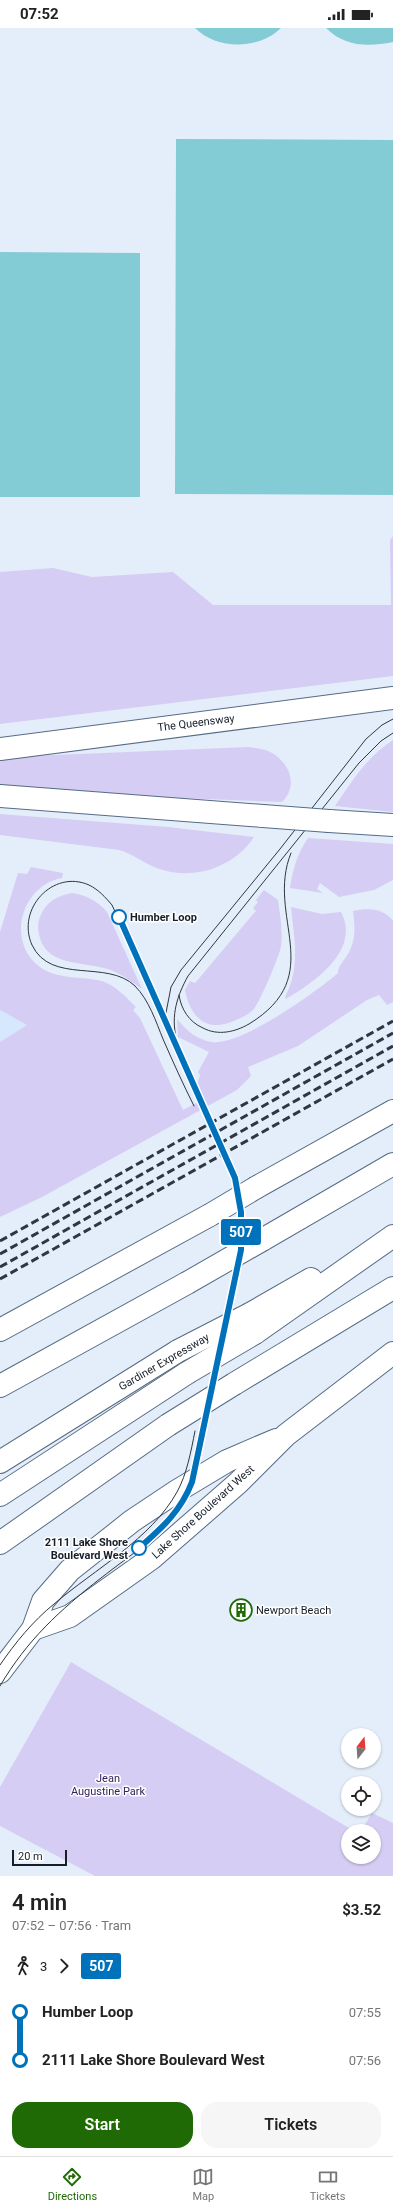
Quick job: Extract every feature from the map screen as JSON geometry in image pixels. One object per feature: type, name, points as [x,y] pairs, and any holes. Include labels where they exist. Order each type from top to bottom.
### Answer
[{"type":"main road","name":"The Queensway","points":[[0,749],[393,698]]},
{"type":"main road","points":[[0,796],[393,825]]},
{"type":"main road","points":[[0,1330],[210,1215],[393,1111]]},
{"type":"main road","points":[[0,1386],[262,1240],[393,1164]]},
{"type":"main road","name":"Gardiner Expressway","points":[[0,1462],[178,1351],[252,1323],[393,1232]]},
{"type":"main road","points":[[0,1495],[187,1373],[252,1323],[393,1236]]},
{"type":"main road","points":[[0,1542],[168,1426],[234,1384],[393,1288]]},
{"type":"main road","name":"Lake Shore Boulevard West","points":[[32,1629],[70,1616],[152,1558],[238,1483],[286,1435],[393,1354]]},
{"type":"main road","name":"Lake Shore Boulevard West","points":[[0,1672],[32,1629],[43,1601],[70,1570],[132,1522],[212,1469],[286,1435]]},
{"type":"shaded area","points":[[0,1010],[27,1025],[0,1042]]},
{"type":"green space","points":[[393,536],[393,676],[0,724],[0,572],[53,568],[92,577],[173,572],[213,605],[391,605],[390,540]]},
{"type":"green space","points":[[393,740],[393,812],[335,806],[354,779],[375,754]]},
{"type":"green space","points":[[248,747],[272,753],[284,763],[288,769],[291,783],[290,790],[282,802],[180,798],[0,785],[0,759],[31,756]]},
{"type":"green space","points":[[0,814],[168,827],[254,837],[237,856],[226,863],[202,872],[176,873],[157,868],[119,850],[0,835]]},
{"type":"green space","points":[[308,838],[393,844],[393,880],[374,890],[339,897],[320,883],[317,889],[323,893],[290,888],[296,862]]},
{"type":"green space","points":[[31,867],[63,873],[62,878],[48,883],[37,891],[28,902],[23,915],[21,929],[23,943],[29,956],[40,967],[54,974],[94,979],[112,985],[136,1007],[133,1010],[140,1018],[183,1110],[204,1099],[197,1085],[200,1075],[198,1072],[209,1052],[178,1037],[177,1019],[192,1034],[201,1039],[212,1042],[225,1041],[241,1036],[278,1016],[338,973],[340,965],[351,949],[354,938],[353,911],[370,909],[380,911],[393,921],[393,1002],[387,1005],[379,995],[367,1000],[298,1046],[248,1067],[251,1076],[237,1090],[42,1197],[0,1217],[0,1042],[27,1025],[0,1010],[0,932],[18,873],[27,874]]},
{"type":"green space","points":[[264,890],[278,900],[282,940],[280,951],[269,979],[256,1006],[249,1013],[237,1020],[224,1024],[208,1024],[195,1015],[187,1000],[185,990],[190,981],[195,983],[256,911],[253,908],[258,902],[256,900]]},
{"type":"green space","points":[[72,893],[91,899],[107,912],[142,989],[113,971],[61,959],[44,948],[38,928],[42,912],[52,900]]},
{"type":"green space","points":[[291,907],[322,914],[341,912],[346,926],[345,939],[340,952],[332,963],[310,984],[286,999],[285,997],[290,986],[295,964],[295,942]]},
{"type":"green space","name":"Jean Augustine Park","points":[[71,1662],[342,1824],[341,1824],[341,1864],[381,1864],[381,1824],[365,1824],[370,1816],[378,1816],[393,1823],[393,1876],[95,1876],[0,1826],[0,1787]]},
{"type":"water","points":[[195,28],[281,28],[272,35],[261,40],[238,44],[215,40],[204,35]]},
{"type":"water","points":[[326,28],[393,28],[393,42],[375,45],[357,44],[341,39]]},
{"type":"water","points":[[176,139],[393,140],[393,495],[175,494]]},
{"type":"water","points":[[0,252],[140,253],[140,497],[0,497]]},
{"type":"tram line","points":[[165,1018],[171,987],[181,970],[280,849],[366,739],[382,725],[393,719]]},
{"type":"tram line","points":[[176,1037],[174,1021],[176,1006],[188,976],[359,763],[381,741],[393,733]]},
{"type":"tram line","points":[[179,995],[184,1010],[190,1019],[198,1025],[215,1032],[232,1031],[244,1027],[273,1005],[286,986],[291,965],[285,900],[285,877],[291,853]]},
{"type":"tram line","points":[[194,1106],[152,1011],[135,986],[123,978],[110,974],[66,968],[52,964],[41,957],[32,945],[28,931],[29,918],[34,906],[41,896],[51,887],[63,883],[76,882],[89,885],[99,891],[112,905],[198,1094]]},
{"type":"tram line","name":"507","points":[[119,917],[235,1178],[241,1212],[241,1250],[198,1464],[188,1492],[178,1510],[169,1522],[139,1548]]},
{"type":"tram line","points":[[0,1686],[21,1654],[58,1614],[157,1534],[176,1513],[184,1501],[192,1483],[198,1463],[206,1423]]},
{"type":"tram line","points":[[0,1665],[18,1641],[39,1618],[70,1591],[137,1539],[166,1509],[177,1492],[183,1478],[195,1431]]},
{"type":"railway","points":[[0,1241],[393,1021]]},
{"type":"railway","points":[[0,1254],[393,1033]]},
{"type":"railway","points":[[0,1267],[393,1046]]},
{"type":"railway","points":[[0,1279],[393,1059]]},
{"type":"place","name":"Humber Loop","points":[[119,917]]},
{"type":"place","name":"2111 Lake Shore Boulevard West","points":[[139,1548]]},
{"type":"place","name":"Newport Beach","points":[[241,1610]]}]
